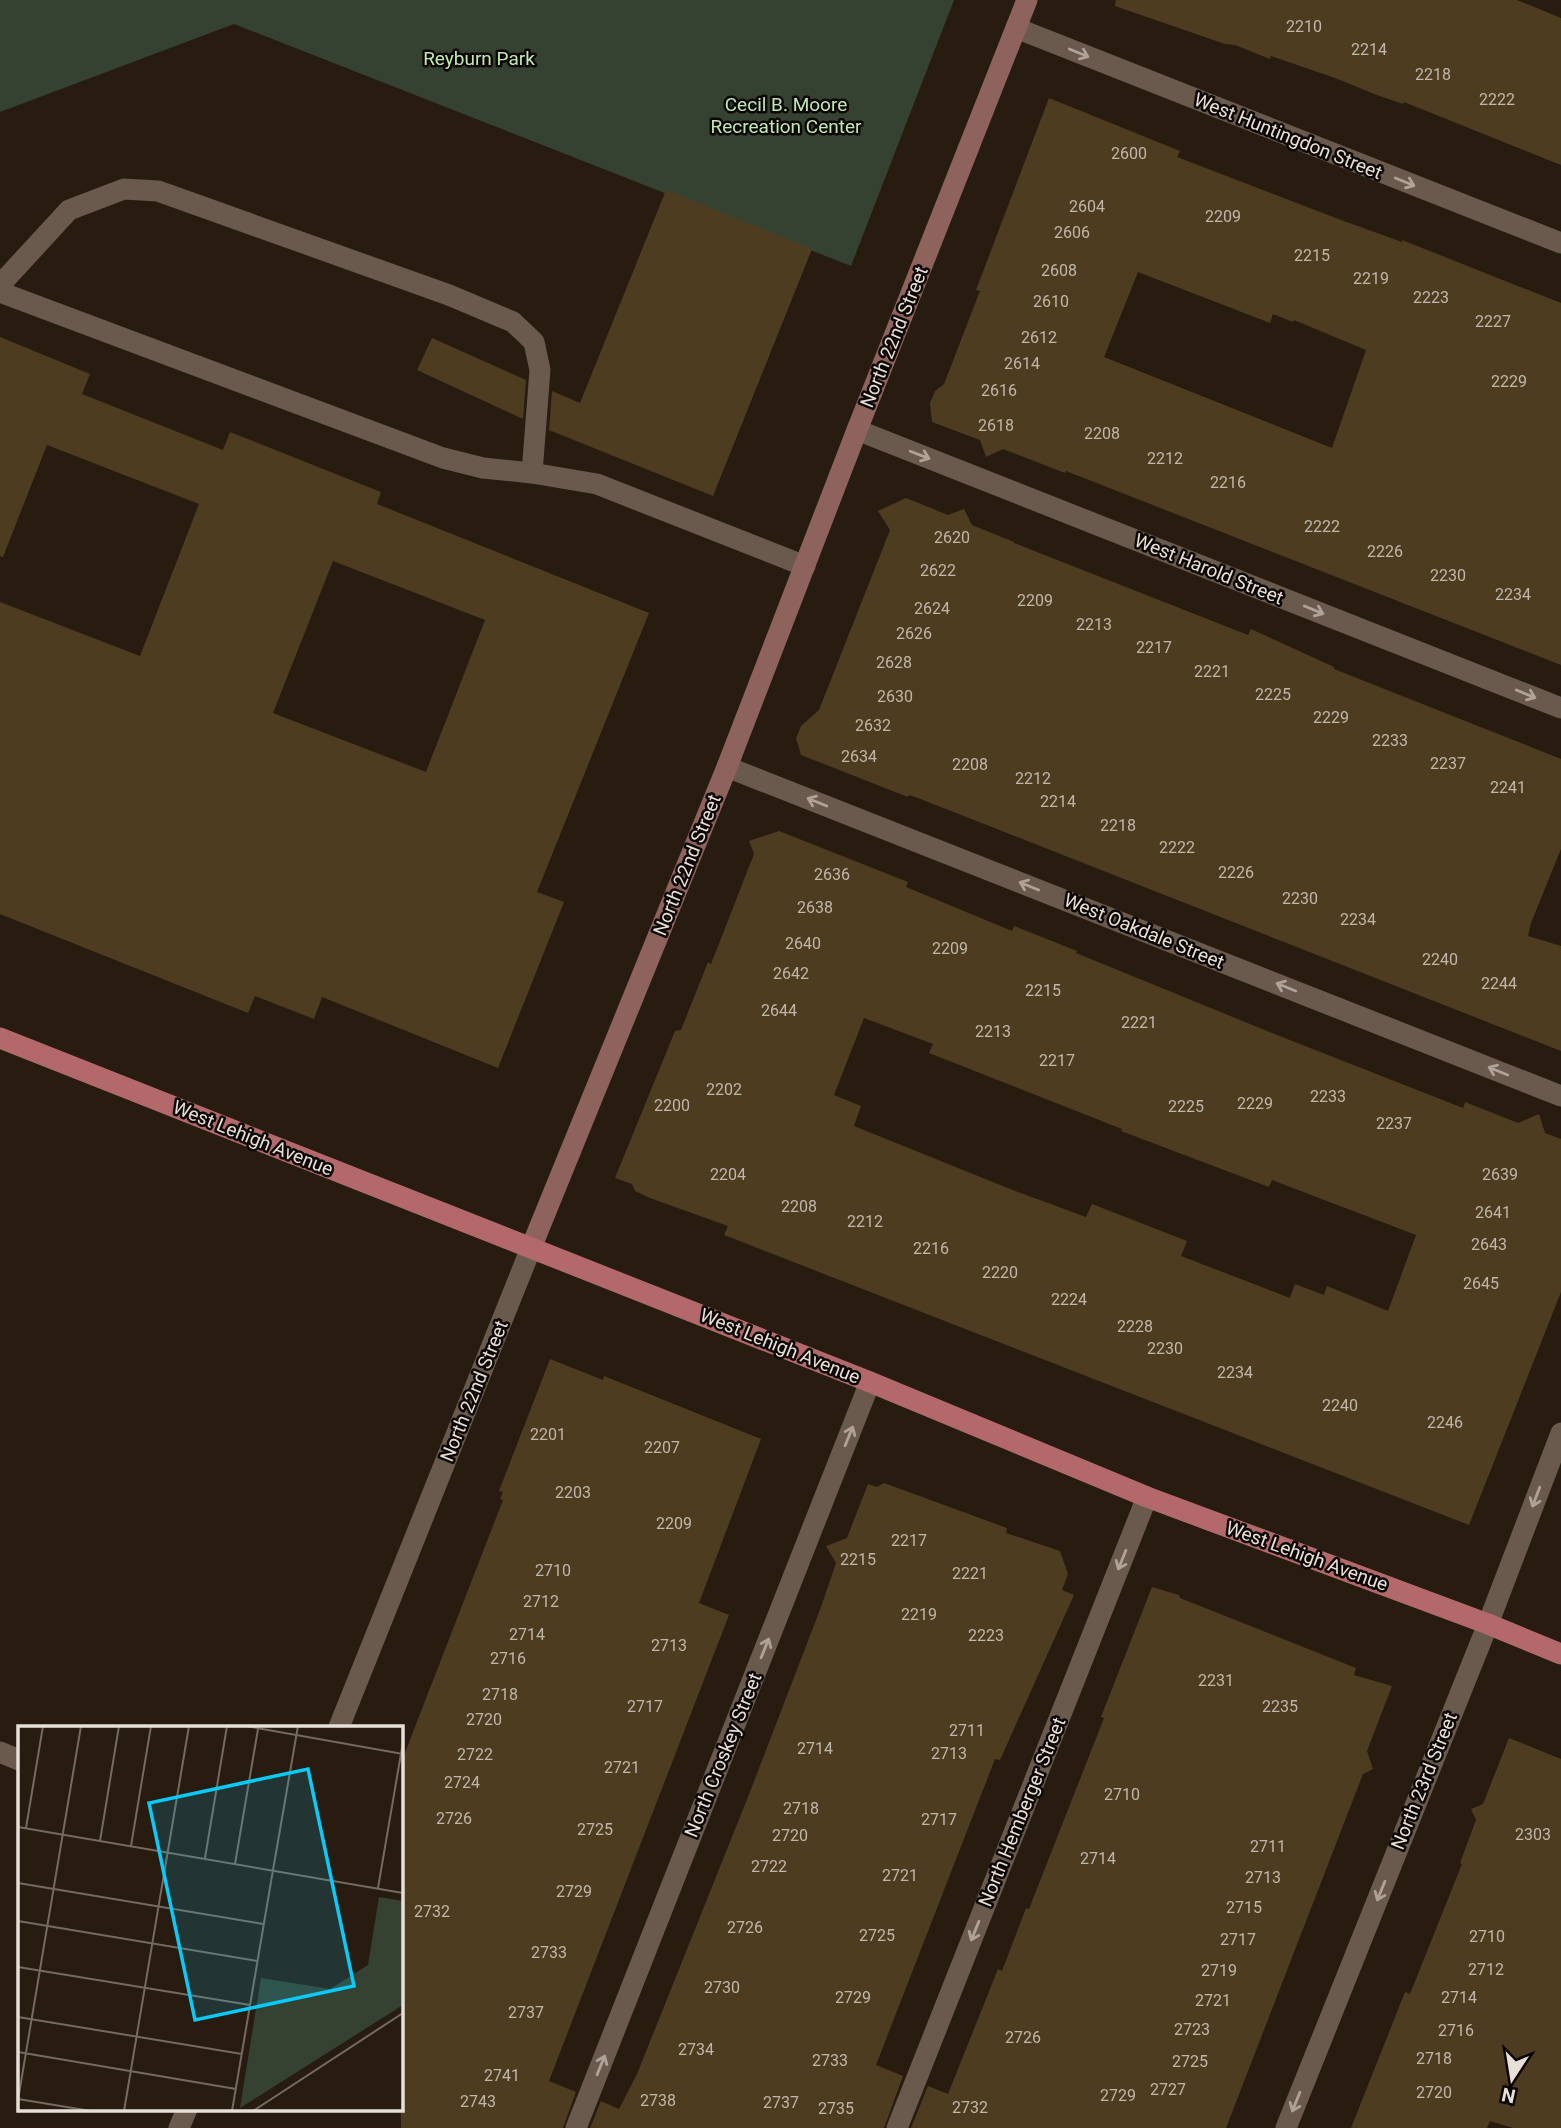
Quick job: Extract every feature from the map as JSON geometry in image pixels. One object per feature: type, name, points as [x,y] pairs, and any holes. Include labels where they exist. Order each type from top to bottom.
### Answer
[{"type":"main road","name":"North 22nd Street","points":[[531,1248],[727,767],[1027,0]]},
{"type":"main road","name":"West Lehigh Avenue","points":[[0,1038],[870,1382],[1147,1497],[1488,1624],[1561,1654]]},
{"type":"street","name":"West Huntingdon Street","points":[[1016,28],[1561,243]]},
{"type":"street","points":[[0,285],[69,210],[124,189],[158,191],[449,295],[513,322],[534,342],[540,370],[532,472]]},
{"type":"street","points":[[0,292],[443,458],[483,468],[532,472],[597,484],[805,566]]},
{"type":"street","name":"West Harold Street","points":[[857,430],[1561,708]]},
{"type":"street","name":"West Oakdale Street","points":[[727,767],[1561,1096]]},
{"type":"street","name":"North 22nd Street","points":[[340,1726],[531,1248]]},
{"type":"street","name":"North Croskey Street","points":[[576,2128],[870,1382]]},
{"type":"street","name":"North 23rd Street","points":[[1286,2128],[1488,1624],[1561,1433]]},
{"type":"street","name":"North Hemberger Street","points":[[897,2128],[1147,1497]]},
{"type":"street","points":[[0,1752],[18,1760]]},
{"type":"street","points":[[180,2128],[187,2110]]},
{"type":"green space","name":"Cecil B. Moore Recreation Center","points":[[0,0],[954,0],[851,266],[234,24],[0,112]]},
{"type":"building","points":[[1116,0],[1517,0],[1561,18],[1561,165],[1404,102],[1403,104],[1271,56],[1270,59],[1115,6]]},
{"type":"building","points":[[1049,98],[1180,151],[1177,157],[1341,220],[1402,240],[1561,303],[1561,665],[1066,471],[1065,473],[1003,449],[986,457],[980,440],[932,422],[930,403],[935,391],[944,384],[980,291],[976,290]],"holes":[[[1138,272],[1270,323],[1273,314],[1366,350],[1332,448],[1104,357]]]},
{"type":"building","points":[[666,190],[812,249],[713,496],[549,430],[552,391],[580,403]]},
{"type":"building","points":[[0,337],[90,374],[82,394],[223,450],[230,432],[381,492],[377,504],[649,613],[537,892],[564,902],[498,1068],[322,997],[314,1019],[255,996],[248,1013],[0,914],[0,602],[140,656],[199,504],[47,445],[3,557],[0,556]],"holes":[[[333,561],[485,620],[426,772],[273,713]]]},
{"type":"building","points":[[432,338],[526,380],[523,419],[417,370]]},
{"type":"building","points":[[906,498],[948,515],[964,509],[972,525],[1014,543],[1248,635],[1251,629],[1334,669],[1561,759],[1561,849],[1528,936],[1561,946],[1561,1051],[918,798],[908,797],[801,755],[796,738],[801,726],[819,710],[890,530],[878,511]]},
{"type":"building","points":[[779,831],[908,882],[906,887],[1012,931],[1014,926],[1272,1033],[1463,1108],[1465,1102],[1518,1123],[1539,1114],[1545,1133],[1561,1139],[1561,1292],[1469,1525],[724,1235],[728,1226],[650,1198],[635,1191],[632,1184],[615,1178],[675,1031],[681,1030],[708,962],[711,964],[754,854],[749,841]],"holes":[[[864,1018],[933,1044],[929,1053],[1122,1129],[1121,1131],[1269,1187],[1272,1180],[1416,1235],[1388,1311],[1327,1286],[1324,1295],[1295,1284],[1290,1298],[1181,1256],[1187,1241],[1092,1204],[1086,1217],[854,1126],[861,1106],[834,1095]]]},
{"type":"building","points":[[550,1359],[603,1380],[604,1376],[761,1439],[699,1603],[729,1615],[549,2081],[576,2092],[563,2128],[401,2128],[402,1760],[503,1500],[500,1499],[503,1492],[499,1491]]},
{"type":"building","points":[[884,1483],[1007,1528],[1006,1533],[1060,1551],[1068,1574],[1062,1590],[1074,1595],[1000,1760],[995,1759],[876,2065],[903,2076],[884,2128],[590,2128],[601,2101],[619,2109],[637,2074],[821,1607],[836,1563],[826,1546],[847,1538],[868,1484],[877,1487]]},
{"type":"building","points":[[1152,1587],[1179,1595],[1180,1598],[1356,1668],[1354,1675],[1392,1686],[1367,1751],[1373,1769],[1363,1774],[1226,2128],[911,2128],[928,2086],[948,2094],[998,1969],[1002,1971],[1026,1908],[1029,1909]]},
{"type":"building","points":[[1509,1738],[1561,1759],[1561,2128],[1513,2128],[1490,2121],[1487,2128],[1351,2128],[1405,1992],[1410,1994],[1462,1864],[1460,1863],[1476,1820],[1471,1809],[1483,1804]]},
{"type":"park label","name":"Reyburn Park","points":[[479,58]]}]
